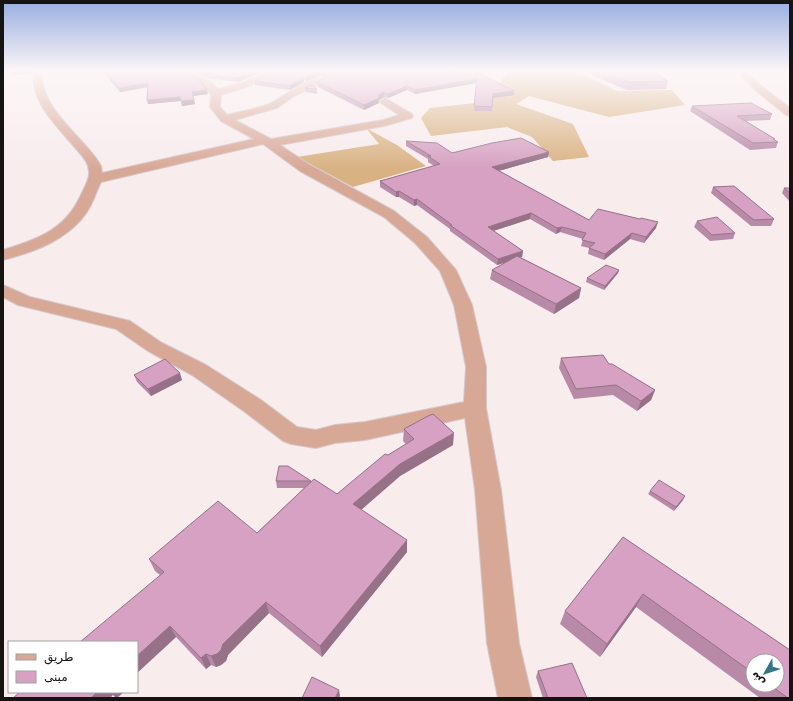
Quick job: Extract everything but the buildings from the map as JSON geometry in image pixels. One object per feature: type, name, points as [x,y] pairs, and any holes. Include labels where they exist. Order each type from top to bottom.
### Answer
[{"type":"street","points":[[3,255],[29,248],[64,228],[76,218],[84,206],[96,179],[96,169],[91,160],[48,104]]},
{"type":"street","points":[[215,104],[215,107],[225,119],[267,141],[305,168],[388,214],[421,240],[448,270],[463,305],[475,360],[475,408],[488,490],[503,643],[515,698]]},
{"type":"street","points":[[225,119],[273,106],[276,104]]},
{"type":"street","points":[[96,179],[267,141],[384,123],[408,116],[389,104]]},
{"type":"street","points":[[778,104],[790,113]]},
{"type":"street","points":[[3,290],[24,301],[34,304],[123,325],[155,347],[199,370],[253,406],[291,435],[316,439],[335,434],[365,431],[475,408]]},
{"type":"shaded area","points":[[469,104],[516,104],[573,124],[589,157],[553,161],[532,137],[507,127],[431,136],[421,118],[430,108]]},
{"type":"shaded area","points":[[558,104],[684,104],[685,105],[609,117]]},
{"type":"shaded area","points":[[366,128],[397,145],[426,166],[353,187],[297,157],[379,144]]}]
